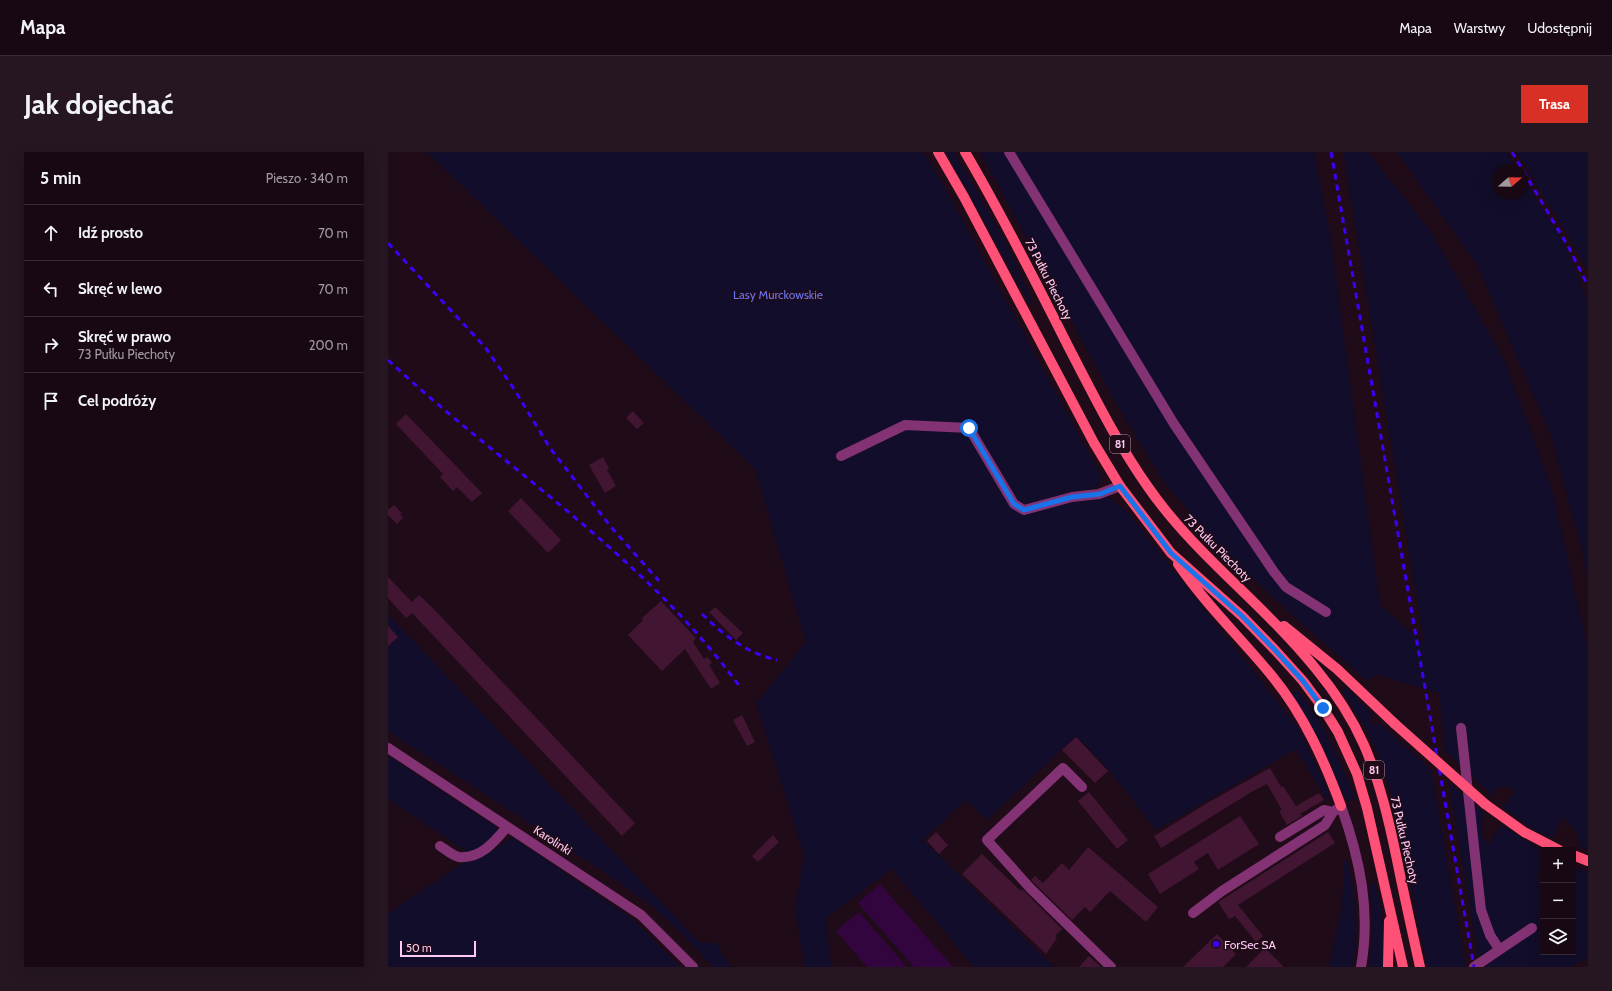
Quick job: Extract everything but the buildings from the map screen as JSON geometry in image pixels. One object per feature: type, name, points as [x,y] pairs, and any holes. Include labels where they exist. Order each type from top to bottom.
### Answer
[{"type":"main road","name":"81","points":[[938,152],[964,197],[1094,443],[1120,486],[1171,553],[1242,616],[1303,681],[1323,708],[1347,750],[1357,774],[1376,843],[1389,905]]},
{"type":"main road","name":"73 Pułku Piechoty","points":[[968,153],[1015,240],[1092,392],[1118,440],[1146,485],[1172,520],[1206,557],[1259,605],[1315,668],[1350,718],[1364,744],[1376,777],[1388,819],[1420,967]]},
{"type":"main road","points":[[1171,553],[1193,586],[1273,677],[1294,706],[1321,756],[1337,809]]},
{"type":"main road","points":[[1259,605],[1337,669],[1395,724],[1485,804],[1524,832],[1553,847]]},
{"type":"main road","points":[[1576,856],[1588,861]]},
{"type":"main road","points":[[1388,967],[1389,905]]},
{"type":"main road","points":[[1389,905],[1403,967]]},
{"type":"street","points":[[1009,152],[1174,424],[1274,572],[1286,587],[1326,612]]},
{"type":"street","points":[[841,456],[905,425],[956,426],[969,428],[1014,504],[1024,510],[1072,497],[1100,494],[1120,486]]},
{"type":"street","points":[[1461,728],[1481,910],[1490,934],[1499,949]]},
{"type":"street","name":"Karolinki","points":[[388,748],[641,916],[665,937],[693,967]]},
{"type":"street","points":[[1082,787],[1062,768],[988,840],[1030,888],[1111,967]]},
{"type":"street","points":[[1280,837],[1324,810],[1337,809]]},
{"type":"street","points":[[1193,913],[1222,891],[1325,825],[1337,809]]},
{"type":"street","points":[[1337,809],[1356,850],[1364,893],[1366,926],[1361,967]]},
{"type":"street","points":[[440,846],[458,857],[472,855],[483,851],[493,844],[508,827]]},
{"type":"street","points":[[1474,967],[1532,928]]},
{"type":"green space","name":"Lasy Murckowskie","points":[[427,152],[923,152],[938,175],[1099,472],[1102,480],[1095,489],[1073,491],[1078,502],[1110,497],[1129,514],[1299,729],[1330,796],[1327,800],[1296,749],[1156,830],[1109,770],[1076,736],[987,820],[966,800],[923,840],[1054,967],[974,967],[892,869],[826,918],[831,967],[805,967],[795,910],[804,855],[756,703],[806,642],[755,469]]},
{"type":"green space","points":[[946,152],[954,152],[1006,243],[1033,303],[1030,304]]},
{"type":"green space","points":[[980,152],[1314,152],[1331,240],[1380,605],[1424,643],[1343,152],[1368,152],[1430,230],[1505,361],[1552,489],[1588,651],[1588,849],[1580,847],[1575,830],[1562,818],[1552,838],[1530,827],[1502,807],[1515,792],[1512,789],[1505,786],[1493,790],[1495,798],[1445,751],[1439,693],[1378,675],[1366,680],[1271,596],[1207,532],[1163,481],[1114,400]]},
{"type":"green space","points":[[1397,152],[1507,152],[1514,164],[1492,164],[1492,200],[1528,200],[1528,186],[1563,241],[1588,301],[1588,581],[1581,547],[1551,436],[1477,265]]},
{"type":"green space","points":[[1516,152],[1588,152],[1588,272],[1569,237],[1528,171],[1528,164],[1523,164]]},
{"type":"green space","points":[[388,614],[699,942],[716,943],[731,967],[713,967],[682,934],[651,905],[616,880],[388,731]]},
{"type":"green space","points":[[1346,688],[1373,715],[1369,722],[1375,725],[1381,724],[1431,770],[1466,967],[1427,967],[1396,810],[1385,772],[1368,732],[1342,691]]},
{"type":"green space","points":[[1296,690],[1314,712],[1322,726],[1338,757],[1355,799],[1346,801],[1322,744],[1291,693]]},
{"type":"green space","points":[[388,756],[496,827],[497,831],[484,844],[467,852],[388,799]]},
{"type":"green space","points":[[1449,784],[1483,812],[1482,834],[1488,845],[1501,825],[1540,849],[1540,872],[1536,879],[1540,880],[1540,955],[1576,955],[1576,868],[1588,871],[1588,958],[1571,967],[1480,967]]},
{"type":"green space","points":[[512,837],[634,920],[680,967],[388,967],[388,913],[474,856],[488,854]]},
{"type":"green space","points":[[1344,861],[1348,862],[1355,901],[1357,927],[1355,954],[1352,967],[1329,967],[1342,905]]},
{"type":"green space","points":[[1371,884],[1375,884],[1382,914],[1384,967],[1369,967],[1372,927],[1372,911],[1369,891]]},
{"type":"shaded area","points":[[880,884],[953,967],[914,967],[858,903]]},
{"type":"shaded area","points":[[859,912],[907,967],[867,967],[836,931]]},
{"type":"railway","points":[[1331,152],[1474,967]]},
{"type":"railway","points":[[1512,152],[1569,248],[1588,286]]},
{"type":"railway","points":[[388,243],[485,347],[514,389],[550,448],[611,527],[659,581]]},
{"type":"railway","points":[[388,360],[433,400],[618,555],[661,596],[702,640],[740,687]]},
{"type":"railway","points":[[702,614],[727,636],[745,648],[777,660]]},
{"type":"place","name":"ForSec SA","points":[[1216,944]]},
{"type":"route","points":[[969,428],[1014,504],[1024,510],[1072,497],[1100,494],[1120,486],[1171,553],[1242,616],[1303,681],[1323,708]]}]
